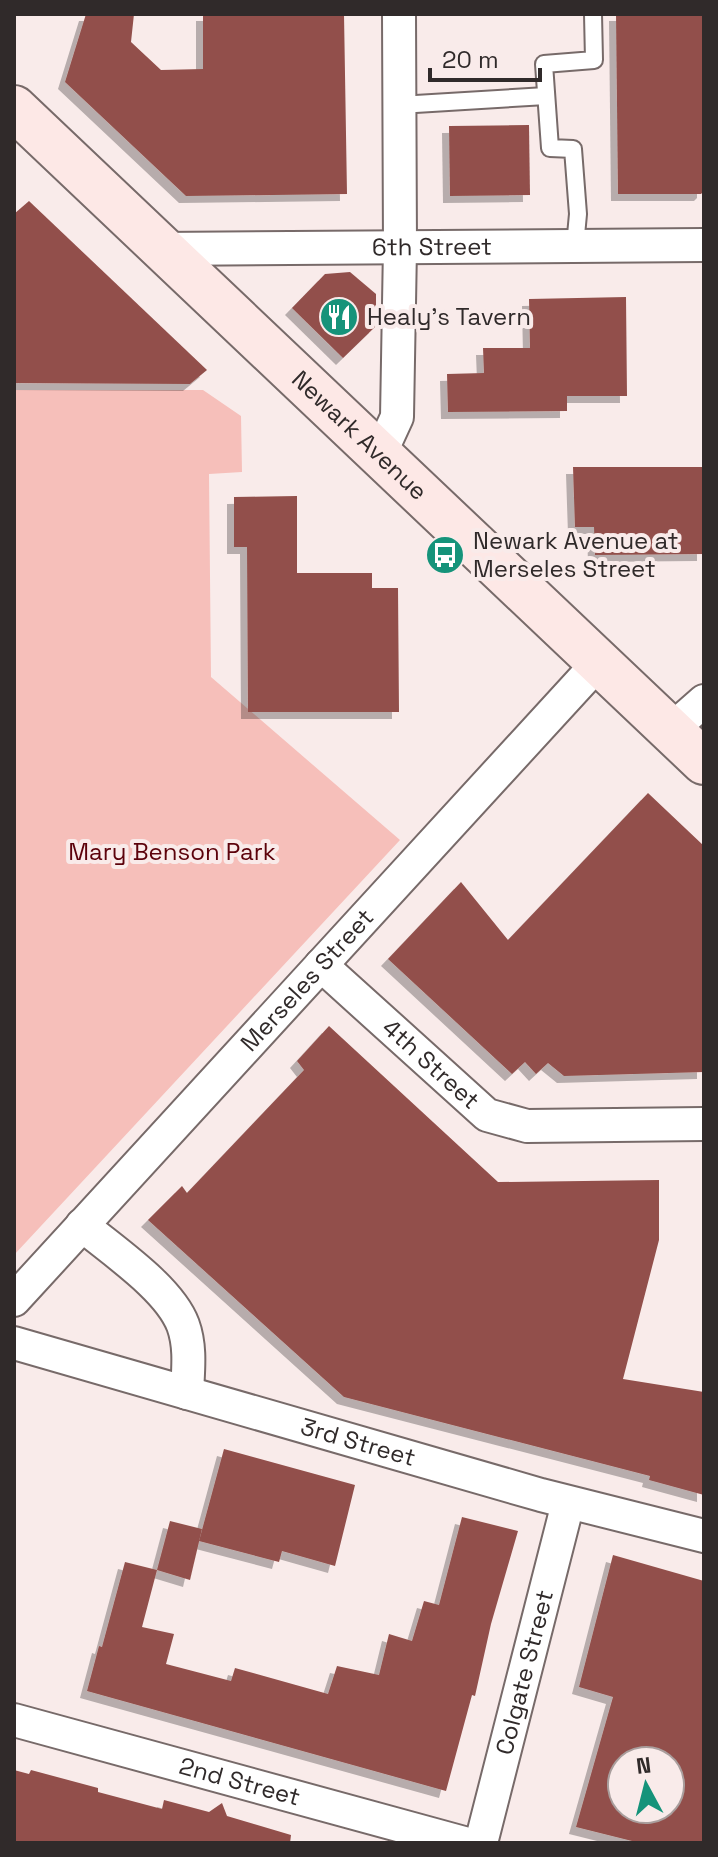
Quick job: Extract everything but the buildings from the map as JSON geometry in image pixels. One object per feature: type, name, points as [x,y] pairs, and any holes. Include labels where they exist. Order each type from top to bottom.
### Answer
[{"type":"main road","name":"Newark Avenue","points":[[14,108],[704,762]]},
{"type":"street","points":[[380,454],[397,417],[399,14]]},
{"type":"street","name":"6th Street","points":[[160,249],[704,245]]},
{"type":"street","name":"Merseles Street","points":[[14,1300],[600,661]]},
{"type":"street","points":[[671,730],[704,701]]},
{"type":"street","name":"4th Street","points":[[321,965],[487,1115],[527,1126],[704,1124]]},
{"type":"street","points":[[82,1225],[163,1294],[183,1324],[189,1351],[187,1393]]},
{"type":"street","name":"3rd Street","points":[[14,1343],[568,1503],[704,1536]]},
{"type":"street","name":"Colgate Street","points":[[481,1843],[568,1503]]},
{"type":"street","name":"2nd Street","points":[[14,1720],[464,1843]]},
{"type":"lane","points":[[575,246],[578,214],[573,149],[550,148],[544,64],[594,60],[593,14]]},
{"type":"lane","points":[[399,105],[546,96]]},
{"type":"green space","name":"Mary Benson Park","points":[[14,390],[203,390],[241,416],[242,472],[209,474],[211,677],[400,840],[14,1255]]},
{"type":"place","name":"Healy's Tavern","points":[[339,317]]},
{"type":"place","name":"Newark Avenue at Merseles Street","points":[[445,555]]}]
